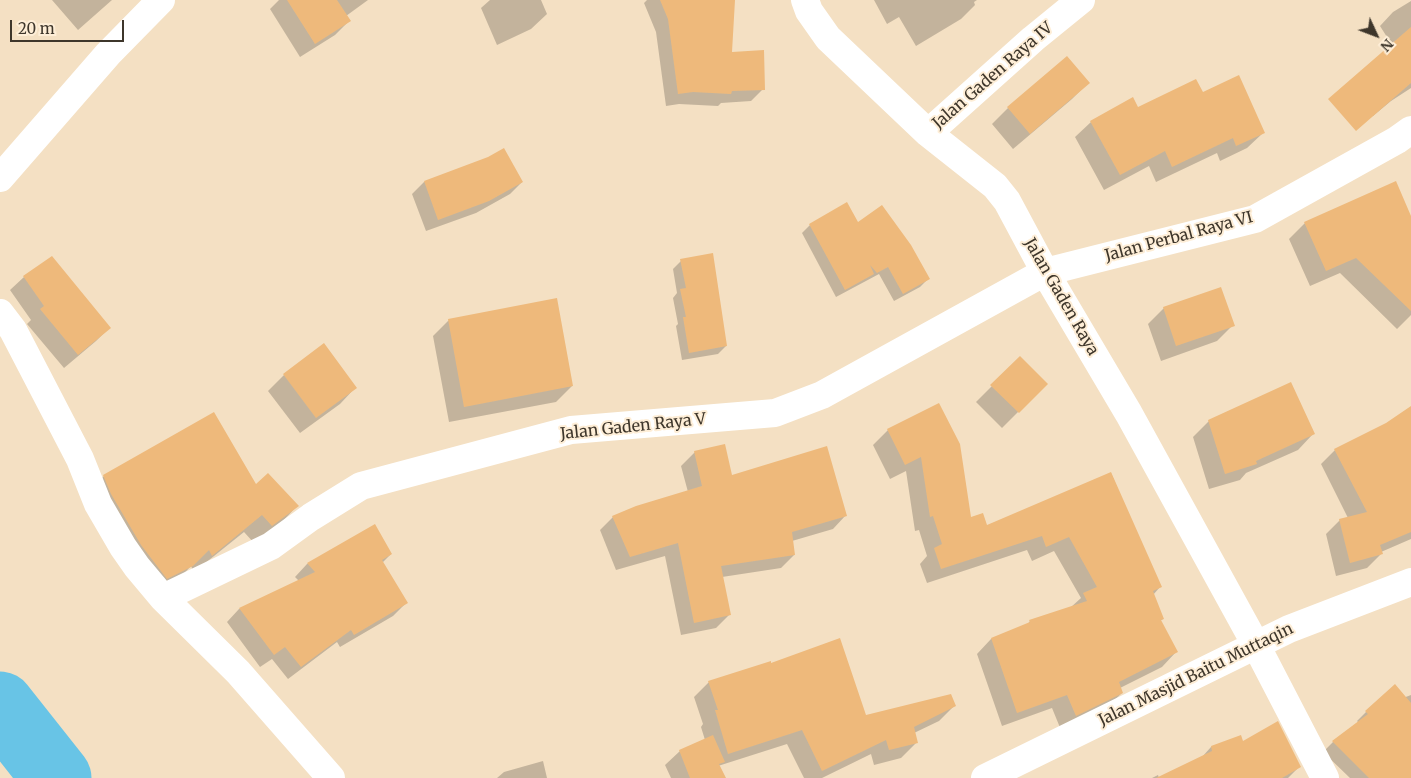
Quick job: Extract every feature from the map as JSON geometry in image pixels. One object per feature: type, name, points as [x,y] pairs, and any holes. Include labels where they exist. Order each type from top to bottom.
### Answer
[{"type":"street","points":[[0,178],[108,54],[161,0]]},
{"type":"street","name":"Jalan Gaden Raya","points":[[805,0],[809,11],[828,38],[928,133],[995,186],[1007,200],[1045,272],[1130,414],[1256,645],[1325,778]]},
{"type":"street","name":"Jalan Gaden Raya IV","points":[[928,133],[1033,39],[1081,0]]},
{"type":"street","name":"Jalan Perbal Raya VI","points":[[1045,272],[1255,219],[1397,140],[1411,130]]},
{"type":"street","name":"Jalan Gaden Raya V","points":[[163,598],[272,546],[310,517],[361,486],[571,430],[775,413],[822,395],[1045,272]]},
{"type":"street","points":[[0,313],[13,330],[75,450],[98,504],[137,568],[163,598],[238,672],[332,778]]},
{"type":"street","name":"Jalan Masjid Baitu Muttaqin","points":[[986,778],[1289,629],[1411,582]]},
{"type":"building","points":[[287,0],[337,0],[351,21],[315,44]]},
{"type":"building","points":[[660,0],[735,0],[732,52],[764,50],[765,90],[732,91],[731,94],[693,92],[678,94],[668,19]]},
{"type":"building","points":[[1411,27],[1411,83],[1356,131],[1328,99]]},
{"type":"building","points":[[1067,56],[1090,83],[1030,134],[1007,107]]},
{"type":"building","points":[[1239,75],[1265,133],[1236,146],[1233,138],[1172,167],[1165,151],[1120,175],[1090,121],[1133,97],[1138,107],[1196,79],[1203,92]]},
{"type":"building","points":[[504,148],[523,182],[489,201],[438,220],[424,181],[488,157]]},
{"type":"building","points":[[1396,181],[1411,216],[1411,311],[1356,258],[1326,271],[1304,222]]},
{"type":"building","points":[[847,202],[858,222],[882,205],[911,245],[930,279],[903,294],[888,267],[877,273],[870,265],[874,274],[845,290],[809,224]]},
{"type":"building","points":[[713,253],[727,346],[689,353],[683,317],[686,317],[680,289],[686,288],[680,259]]},
{"type":"building","points":[[52,256],[111,328],[78,355],[40,309],[44,306],[23,276]]},
{"type":"building","points":[[1221,287],[1235,326],[1176,346],[1163,307]]},
{"type":"building","points":[[557,298],[573,386],[464,407],[448,319]]},
{"type":"building","points":[[324,343],[357,388],[316,418],[283,374]]},
{"type":"building","points":[[1020,356],[1048,384],[1019,413],[990,385]]},
{"type":"building","points":[[1291,382],[1315,434],[1256,461],[1257,464],[1225,474],[1208,420]]},
{"type":"building","points":[[939,403],[960,444],[971,517],[983,513],[987,525],[1111,472],[1162,587],[1153,591],[1164,619],[1161,620],[1178,652],[1119,682],[1123,693],[1076,716],[1067,695],[1017,713],[991,638],[1030,622],[1029,620],[1087,601],[1083,593],[1097,587],[1069,537],[1046,547],[1042,536],[941,569],[934,548],[942,544],[933,516],[930,517],[921,457],[905,465],[887,429]]},
{"type":"building","points":[[1411,406],[1411,532],[1380,545],[1383,554],[1350,563],[1339,519],[1367,512],[1334,449],[1386,423]]},
{"type":"building","points":[[214,412],[256,484],[268,473],[299,506],[272,526],[262,515],[212,556],[209,550],[193,566],[167,579],[141,545],[111,494],[103,475]]},
{"type":"building","points":[[725,444],[732,475],[827,446],[847,516],[792,532],[795,555],[721,566],[731,615],[694,623],[678,543],[630,557],[612,516],[636,506],[702,486],[694,451]]},
{"type":"building","points":[[375,524],[392,554],[382,560],[408,603],[354,635],[351,630],[301,667],[285,647],[274,655],[239,608],[315,572],[307,563]]},
{"type":"building","points":[[840,638],[866,715],[951,694],[956,706],[914,727],[918,743],[889,750],[886,740],[822,771],[802,730],[728,754],[715,710],[718,710],[708,681],[771,661],[771,663]]},
{"type":"building","points":[[1395,684],[1411,703],[1411,778],[1369,778],[1332,741],[1368,714],[1365,711]]},
{"type":"building","points":[[1278,721],[1301,767],[1282,778],[1156,778],[1212,751],[1211,746],[1241,735],[1243,741]]},
{"type":"building","points":[[713,735],[725,762],[719,764],[726,778],[690,778],[679,750]]},
{"type":"waterway","points":[[0,706],[57,778]]}]
